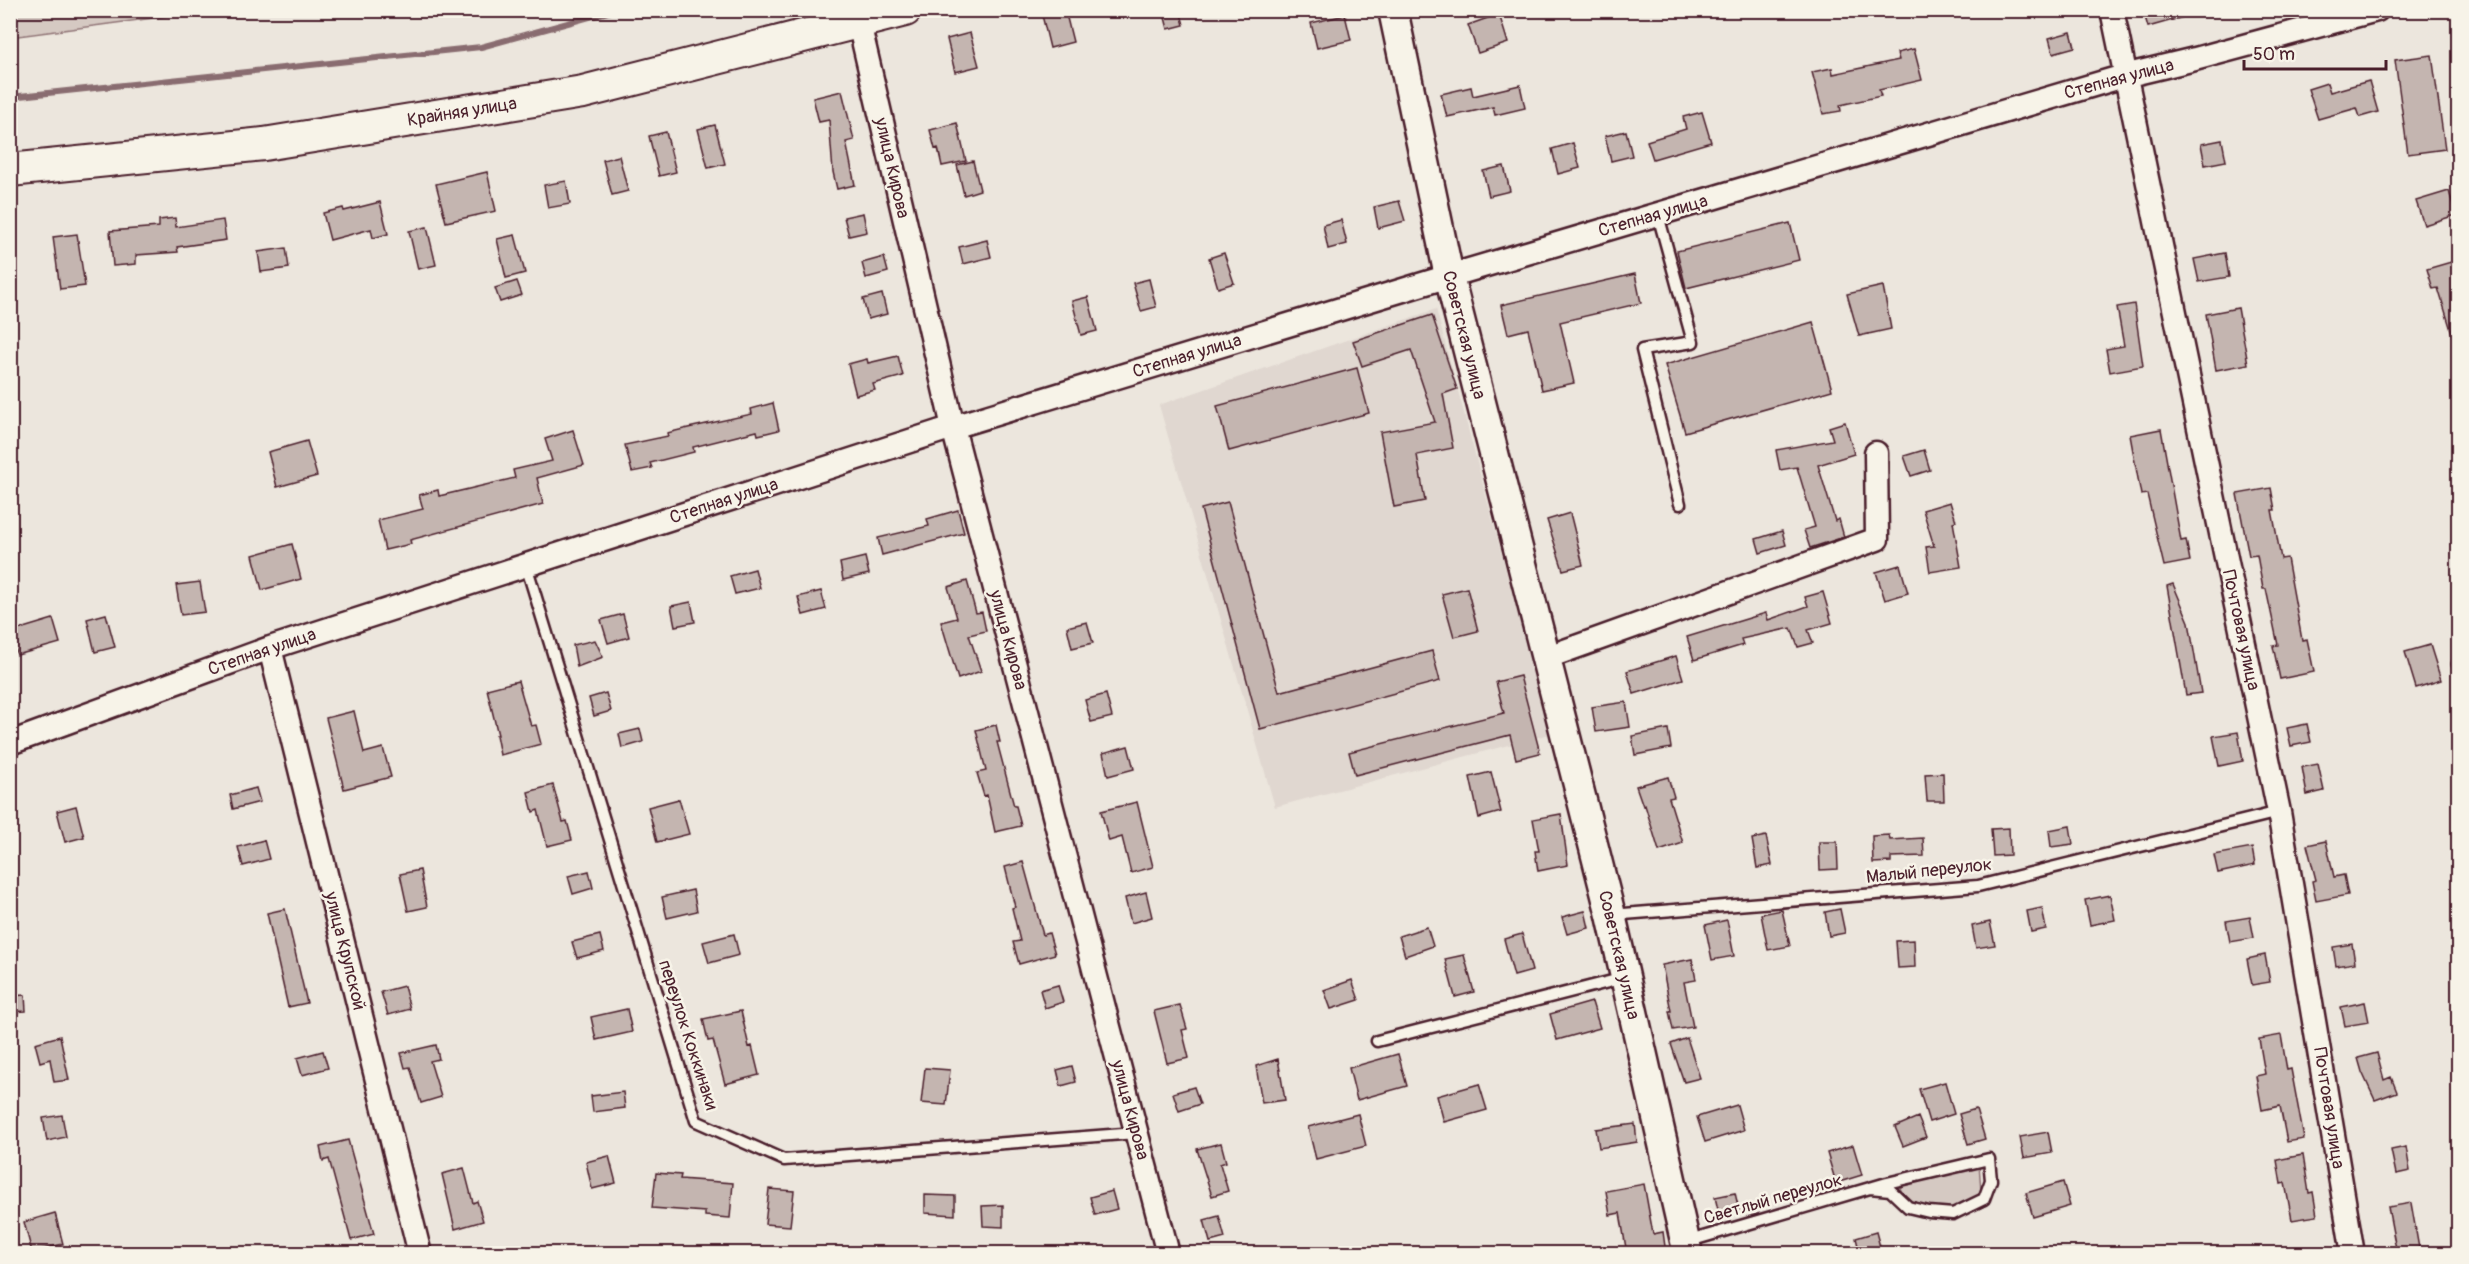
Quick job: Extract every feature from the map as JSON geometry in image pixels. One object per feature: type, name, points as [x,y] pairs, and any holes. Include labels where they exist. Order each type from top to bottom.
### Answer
[{"type":"main road","name":"Крайняя улица","points":[[10,170],[264,144],[583,92],[905,10]]},
{"type":"street","name":"Советская улица","points":[[1392,10],[1449,276],[1611,915],[1687,1248]]},
{"type":"street","name":"Почтовая улица","points":[[2112,10],[2279,812],[2353,1254]]},
{"type":"street","name":"Степная улица","points":[[10,743],[270,648],[953,427],[1449,276],[2124,76],[2377,10]]},
{"type":"street","name":"улица Кирова","points":[[859,23],[953,427],[1168,1254]]},
{"type":"street","points":[[1545,658],[1877,539],[1876,453]]},
{"type":"street","name":"улица Крупской","points":[[270,648],[420,1254]]},
{"type":"lane","points":[[1658,215],[1693,342],[1642,350],[1680,504]]},
{"type":"lane","name":"переулок Коккинаки","points":[[526,565],[696,1121],[784,1160],[1136,1133]]},
{"type":"lane","name":"Малый переулок","points":[[1611,915],[1978,886],[2279,812]]},
{"type":"lane","points":[[1377,1041],[1625,978]]},
{"type":"lane","name":"Светлый переулок","points":[[1687,1248],[1870,1188],[1989,1159],[1991,1180],[1984,1199],[1953,1214],[1908,1207],[1890,1190],[1870,1188]]},
{"type":"shaded area","points":[[11,10],[206,10],[206,11],[11,37]]},
{"type":"shaded area","points":[[1436,309],[1550,734],[1275,807],[1159,405]]},
{"type":"shaded area","points":[[1979,1164],[1981,1192],[1973,1199],[1951,1209],[1926,1209],[1915,1205],[1906,1198],[1900,1188],[1908,1181]]},
{"type":"building","points":[[1065,10],[1073,42],[1050,48],[1042,15]]},
{"type":"building","points":[[1163,10],[1180,10],[1184,25],[1168,29]]},
{"type":"building","points":[[2143,10],[2191,10],[2191,15],[2148,27]]},
{"type":"building","points":[[1499,14],[1508,43],[1478,53],[1468,25]]},
{"type":"building","points":[[1345,15],[1351,40],[1317,48],[1311,23]]},
{"type":"building","points":[[2071,32],[2075,47],[2053,53],[2049,38]]},
{"type":"building","points":[[970,33],[979,66],[955,72],[947,39]]},
{"type":"building","points":[[1914,49],[1922,80],[1879,90],[1881,96],[1840,105],[1841,111],[1823,114],[1812,72],[1832,68],[1833,74],[1899,60],[1897,53]]},
{"type":"building","points":[[2432,55],[2445,149],[2408,154],[2395,60]]},
{"type":"building","points":[[2369,81],[2378,112],[2360,117],[2357,108],[2318,119],[2308,89],[2327,83],[2330,92]]},
{"type":"building","points":[[1520,85],[1525,108],[1495,115],[1493,107],[1447,117],[1441,94],[1471,87],[1473,96]]},
{"type":"building","points":[[842,91],[854,140],[846,142],[855,185],[837,189],[833,172],[829,120],[819,122],[813,98]]},
{"type":"building","points":[[1702,112],[1711,142],[1653,159],[1647,141],[1686,129],[1683,117]]},
{"type":"building","points":[[957,123],[966,161],[942,166],[938,148],[935,149],[930,130]]},
{"type":"building","points":[[715,125],[725,164],[708,168],[698,129]]},
{"type":"building","points":[[1626,131],[1632,156],[1611,161],[1605,136]]},
{"type":"building","points":[[666,132],[676,172],[659,176],[649,136]]},
{"type":"building","points":[[2222,140],[2226,161],[2205,165],[2201,144]]},
{"type":"building","points":[[1573,143],[1580,168],[1558,174],[1552,149]]},
{"type":"building","points":[[619,156],[628,191],[612,195],[603,160]]},
{"type":"building","points":[[973,161],[980,190],[964,195],[957,165]]},
{"type":"building","points":[[1504,166],[1510,191],[1489,196],[1483,171]]},
{"type":"building","points":[[487,172],[496,211],[446,222],[436,184]]},
{"type":"building","points":[[566,181],[570,204],[548,208],[544,185]]},
{"type":"building","points":[[2449,191],[2456,215],[2424,225],[2416,201]]},
{"type":"building","points":[[1399,201],[1405,221],[1378,228],[1374,207]]},
{"type":"building","points":[[380,202],[388,234],[373,238],[371,229],[330,240],[323,213],[343,208],[344,211]]},
{"type":"building","points":[[863,213],[867,232],[849,236],[844,217]]},
{"type":"building","points":[[175,218],[176,227],[223,220],[226,240],[177,247],[178,252],[136,255],[136,264],[113,266],[110,231],[159,227],[159,220]]},
{"type":"building","points":[[1341,220],[1347,244],[1328,249],[1323,225]]},
{"type":"building","points":[[1790,223],[1799,260],[1686,288],[1677,251]]},
{"type":"building","points":[[427,227],[436,265],[418,269],[409,231]]},
{"type":"building","points":[[77,234],[85,286],[60,289],[53,237]]},
{"type":"building","points":[[515,235],[525,273],[506,278],[497,239]]},
{"type":"building","points":[[987,240],[991,257],[963,264],[959,247]]},
{"type":"building","points":[[286,248],[289,268],[261,272],[258,252]]},
{"type":"building","points":[[1224,253],[1234,283],[1218,288],[1209,258]]},
{"type":"building","points":[[2225,253],[2229,277],[2199,282],[2194,259]]},
{"type":"building","points":[[884,257],[888,272],[866,278],[862,263]]},
{"type":"building","points":[[2458,260],[2458,343],[2455,343],[2438,288],[2433,289],[2427,269]]},
{"type":"building","points":[[1635,274],[1641,303],[1560,322],[1574,383],[1542,390],[1528,329],[1508,334],[1501,305]]},
{"type":"building","points":[[1149,279],[1156,307],[1141,311],[1133,283]]},
{"type":"building","points":[[517,281],[522,295],[500,302],[495,288]]},
{"type":"building","points":[[1883,286],[1891,329],[1859,336],[1847,294]]},
{"type":"building","points":[[882,294],[887,314],[868,319],[863,299]]},
{"type":"building","points":[[1088,297],[1097,331],[1081,335],[1072,301]]},
{"type":"building","points":[[2134,304],[2143,366],[2110,372],[2106,349],[2124,346],[2117,307]]},
{"type":"building","points":[[2238,308],[2248,364],[2216,370],[2206,314]]},
{"type":"building","points":[[1432,315],[1457,389],[1443,394],[1453,448],[1417,455],[1425,501],[1394,507],[1380,432],[1435,422],[1411,350],[1362,366],[1353,341]]},
{"type":"building","points":[[1813,322],[1832,390],[1685,432],[1665,365]]},
{"type":"building","points":[[898,356],[903,376],[873,384],[875,390],[856,395],[848,364],[867,359],[868,363]]},
{"type":"building","points":[[1357,368],[1369,413],[1229,451],[1217,406]]},
{"type":"building","points":[[773,403],[779,430],[758,435],[757,431],[693,447],[694,452],[650,463],[652,468],[632,472],[625,445],[752,414],[751,409]]},
{"type":"building","points":[[1845,422],[1854,454],[1818,465],[1835,521],[1839,519],[1844,537],[1810,548],[1804,530],[1815,527],[1797,467],[1780,470],[1776,450],[1833,440],[1829,427]]},
{"type":"building","points":[[2161,429],[2181,541],[2186,540],[2190,561],[2164,566],[2147,494],[2141,495],[2130,435]]},
{"type":"building","points":[[573,430],[584,465],[537,478],[543,504],[410,540],[411,544],[385,550],[378,520],[423,509],[419,495],[438,490],[439,496],[515,478],[513,470],[552,461],[545,439]]},
{"type":"building","points":[[307,441],[317,476],[277,487],[268,452]]},
{"type":"building","points":[[1924,450],[1930,470],[1911,476],[1904,456]]},
{"type":"building","points":[[2271,488],[2275,510],[2272,510],[2281,559],[2287,558],[2302,640],[2307,639],[2314,672],[2280,679],[2273,646],[2278,645],[2266,589],[2263,589],[2257,555],[2249,556],[2237,494]]},
{"type":"building","points":[[1228,502],[1279,692],[1432,651],[1440,681],[1260,729],[1201,509]]},
{"type":"building","points":[[1950,502],[1956,521],[1953,522],[1961,567],[1930,572],[1926,547],[1934,546],[1923,510]]},
{"type":"building","points":[[958,510],[964,533],[882,555],[878,538],[929,526],[927,519]]},
{"type":"building","points":[[1570,513],[1583,565],[1563,570],[1547,520]]},
{"type":"building","points":[[1782,531],[1786,545],[1760,553],[1756,539]]},
{"type":"building","points":[[292,544],[301,579],[262,590],[253,555]]},
{"type":"building","points":[[865,557],[869,574],[843,580],[840,563]]},
{"type":"building","points":[[1900,565],[1908,593],[1885,600],[1876,572]]},
{"type":"building","points":[[755,569],[760,588],[735,594],[730,576]]},
{"type":"building","points":[[967,581],[976,613],[982,612],[986,631],[969,635],[981,671],[958,679],[941,622],[957,618],[948,587]]},
{"type":"building","points":[[200,582],[205,612],[181,615],[176,585]]},
{"type":"building","points":[[2173,584],[2189,622],[2201,693],[2186,695],[2167,586]]},
{"type":"building","points":[[1467,588],[1478,631],[1454,637],[1442,594]]},
{"type":"building","points":[[821,591],[826,609],[803,615],[798,597]]},
{"type":"building","points":[[1823,592],[1832,623],[1808,630],[1813,643],[1798,647],[1791,628],[1741,639],[1743,645],[1694,660],[1687,637],[1766,613],[1768,620],[1808,606],[1805,597]]},
{"type":"building","points":[[691,602],[695,622],[675,626],[671,606]]},
{"type":"building","points":[[106,614],[115,647],[95,652],[87,619]]},
{"type":"building","points":[[623,614],[629,637],[608,643],[601,620]]},
{"type":"building","points":[[53,619],[60,643],[17,655],[10,632]]},
{"type":"building","points":[[1087,622],[1093,643],[1072,648],[1067,627]]},
{"type":"building","points":[[595,640],[603,657],[577,667],[573,645]]},
{"type":"building","points":[[2430,645],[2441,680],[2416,688],[2405,652]]},
{"type":"building","points":[[1676,656],[1683,679],[1634,694],[1627,671]]},
{"type":"building","points":[[1520,676],[1540,753],[1516,759],[1510,735],[1355,775],[1349,752],[1504,713],[1496,682]]},
{"type":"building","points":[[518,681],[531,726],[536,725],[541,744],[500,755],[496,735],[498,735],[487,689]]},
{"type":"building","points":[[606,693],[611,711],[594,716],[589,698]]},
{"type":"building","points":[[1106,694],[1112,717],[1091,722],[1085,700]]},
{"type":"building","points":[[1626,702],[1630,727],[1596,732],[1592,707]]},
{"type":"building","points":[[354,711],[364,753],[383,748],[391,777],[344,789],[326,718]]},
{"type":"building","points":[[2307,724],[2311,742],[2291,746],[2287,728]]},
{"type":"building","points":[[996,725],[1000,742],[997,742],[1021,826],[995,832],[987,795],[984,796],[977,773],[986,771],[976,730]]},
{"type":"building","points":[[640,729],[643,742],[622,748],[619,734]]},
{"type":"building","points":[[1668,729],[1671,748],[1635,755],[1632,736]]},
{"type":"building","points":[[2238,732],[2243,761],[2219,766],[2213,736]]},
{"type":"building","points":[[1128,746],[1134,769],[1108,776],[1103,753]]},
{"type":"building","points":[[2318,764],[2324,791],[2307,795],[2302,767]]},
{"type":"building","points":[[1491,772],[1501,812],[1479,818],[1470,777]]},
{"type":"building","points":[[1943,773],[1944,801],[1927,801],[1925,774]]},
{"type":"building","points":[[1668,777],[1674,797],[1669,798],[1683,843],[1659,851],[1645,805],[1643,806],[1636,786]]},
{"type":"building","points":[[553,785],[563,822],[567,821],[572,840],[547,846],[538,810],[533,812],[528,792]]},
{"type":"building","points":[[256,788],[260,802],[233,809],[230,795]]},
{"type":"building","points":[[679,799],[689,834],[657,842],[648,807]]},
{"type":"building","points":[[1137,802],[1153,867],[1131,873],[1122,837],[1109,841],[1101,811]]},
{"type":"building","points":[[76,806],[84,837],[65,842],[57,811]]},
{"type":"building","points":[[1561,814],[1568,865],[1538,871],[1535,851],[1539,851],[1533,819]]},
{"type":"building","points":[[2070,826],[2073,844],[2051,847],[2049,830]]},
{"type":"building","points":[[2009,828],[2010,855],[1993,856],[1991,829]]},
{"type":"building","points":[[1889,835],[1890,840],[1923,838],[1924,856],[1891,857],[1891,862],[1873,863],[1872,836]]},
{"type":"building","points":[[1766,836],[1772,865],[1757,868],[1752,839]]},
{"type":"building","points":[[264,840],[269,859],[243,866],[238,847]]},
{"type":"building","points":[[2326,841],[2334,877],[2344,875],[2348,895],[2316,901],[2312,881],[2316,880],[2307,845]]},
{"type":"building","points":[[1819,842],[1837,842],[1838,869],[1820,870]]},
{"type":"building","points":[[2252,848],[2255,865],[2218,873],[2214,855]]},
{"type":"building","points":[[1023,862],[1043,935],[1049,933],[1055,954],[1019,964],[1013,942],[1020,941],[1012,908],[1015,907],[1005,867]]},
{"type":"building","points":[[420,870],[427,907],[408,911],[400,874]]},
{"type":"building","points":[[589,871],[593,888],[573,894],[568,876]]},
{"type":"building","points":[[693,890],[697,911],[667,918],[662,897]]},
{"type":"building","points":[[1146,892],[1152,917],[1131,923],[1125,898]]},
{"type":"building","points":[[2110,895],[2115,920],[2090,925],[2085,900]]},
{"type":"building","points":[[2042,908],[2046,929],[2031,932],[2027,911]]},
{"type":"building","points":[[285,909],[307,1003],[288,1007],[267,913]]},
{"type":"building","points":[[1840,909],[1845,933],[1829,936],[1825,912]]},
{"type":"building","points":[[1782,910],[1790,946],[1768,950],[1761,914]]},
{"type":"building","points":[[1585,911],[1589,928],[1567,934],[1562,917]]},
{"type":"building","points":[[2250,917],[2254,938],[2230,942],[2226,921]]},
{"type":"building","points":[[1727,920],[1734,956],[1712,960],[1705,925]]},
{"type":"building","points":[[1990,922],[1995,945],[1976,948],[1972,926]]},
{"type":"building","points":[[1427,927],[1433,946],[1405,956],[1399,936]]},
{"type":"building","points":[[734,934],[739,955],[709,963],[703,942]]},
{"type":"building","points":[[1522,934],[1532,971],[1514,976],[1504,939]]},
{"type":"building","points":[[600,935],[604,951],[577,958],[572,942]]},
{"type":"building","points":[[1914,940],[1915,967],[1898,968],[1896,941]]},
{"type":"building","points":[[2352,944],[2355,963],[2336,966],[2333,947]]},
{"type":"building","points":[[1464,955],[1474,992],[1455,997],[1445,959]]},
{"type":"building","points":[[2265,955],[2270,982],[2252,985],[2247,959]]},
{"type":"building","points":[[1692,959],[1696,980],[1684,982],[1693,1027],[1673,1030],[1662,965]]},
{"type":"building","points":[[1352,980],[1359,1000],[1331,1009],[1324,990]]},
{"type":"building","points":[[1058,985],[1063,1002],[1045,1008],[1040,990]]},
{"type":"building","points":[[404,986],[410,1009],[388,1015],[381,992]]},
{"type":"building","points":[[25,995],[26,1011],[10,1012],[10,996]]},
{"type":"building","points":[[1592,1002],[1600,1028],[1557,1040],[1550,1014]]},
{"type":"building","points":[[2365,1002],[2369,1022],[2345,1026],[2341,1007]]},
{"type":"building","points":[[1180,1005],[1187,1029],[1182,1030],[1189,1058],[1167,1063],[1154,1011]]},
{"type":"building","points":[[627,1009],[632,1032],[596,1040],[591,1017]]},
{"type":"building","points":[[741,1011],[749,1047],[752,1046],[759,1075],[725,1084],[713,1040],[708,1041],[703,1019]]},
{"type":"building","points":[[2281,1035],[2287,1070],[2291,1069],[2304,1139],[2287,1142],[2280,1106],[2262,1110],[2256,1076],[2265,1074],[2259,1039]]},
{"type":"building","points":[[60,1036],[69,1080],[54,1082],[50,1059],[40,1062],[35,1043]]},
{"type":"building","points":[[1687,1038],[1700,1078],[1684,1082],[1671,1044]]},
{"type":"building","points":[[436,1045],[439,1059],[430,1061],[441,1097],[421,1103],[410,1067],[405,1068],[401,1053]]},
{"type":"building","points":[[323,1051],[328,1068],[302,1075],[297,1058]]},
{"type":"building","points":[[2377,1053],[2384,1080],[2391,1077],[2397,1092],[2375,1100],[2358,1058]]},
{"type":"building","points":[[1398,1054],[1407,1086],[1357,1100],[1349,1068]]},
{"type":"building","points":[[1278,1059],[1285,1100],[1262,1103],[1256,1066]]},
{"type":"building","points":[[1072,1066],[1076,1082],[1061,1086],[1057,1070]]},
{"type":"building","points":[[925,1068],[950,1070],[946,1105],[921,1103]]},
{"type":"building","points":[[1945,1082],[1954,1114],[1929,1122],[1919,1089]]},
{"type":"building","points":[[1479,1084],[1487,1110],[1444,1122],[1437,1096]]},
{"type":"building","points":[[1194,1087],[1200,1104],[1179,1111],[1173,1093]]},
{"type":"building","points":[[623,1092],[625,1108],[593,1112],[591,1096]]},
{"type":"building","points":[[1737,1105],[1744,1130],[1705,1142],[1697,1117]]},
{"type":"building","points":[[1976,1109],[1985,1139],[1968,1144],[1959,1114]]},
{"type":"building","points":[[1358,1114],[1366,1146],[1316,1159],[1308,1127]]},
{"type":"building","points":[[62,1115],[66,1137],[47,1141],[43,1118]]},
{"type":"building","points":[[1918,1117],[1926,1137],[1903,1146],[1895,1127]]},
{"type":"building","points":[[1635,1124],[1637,1142],[1599,1148],[1596,1129]]},
{"type":"building","points":[[2048,1132],[2052,1153],[2024,1158],[2020,1137]]},
{"type":"building","points":[[348,1140],[374,1234],[351,1240],[329,1159],[323,1161],[320,1147]]},
{"type":"building","points":[[1221,1143],[1226,1162],[1220,1164],[1228,1191],[1212,1196],[1197,1149]]},
{"type":"building","points":[[1853,1145],[1862,1175],[1836,1183],[1827,1153]]},
{"type":"building","points":[[2406,1147],[2410,1171],[2396,1174],[2391,1150]]},
{"type":"building","points":[[2303,1155],[2309,1193],[2313,1192],[2317,1216],[2292,1220],[2285,1183],[2281,1184],[2277,1160]]},
{"type":"building","points":[[609,1156],[616,1183],[592,1189],[586,1162]]},
{"type":"building","points":[[464,1168],[473,1203],[477,1201],[483,1221],[455,1229],[442,1174]]},
{"type":"building","points":[[656,1173],[681,1175],[680,1179],[733,1183],[730,1218],[705,1216],[705,1212],[652,1208]]},
{"type":"building","points":[[2063,1182],[2070,1206],[2033,1217],[2026,1193]]},
{"type":"building","points":[[1644,1184],[1653,1234],[1663,1232],[1666,1254],[1627,1254],[1620,1213],[1610,1215],[1606,1191]]},
{"type":"building","points":[[769,1189],[794,1191],[790,1226],[765,1224]]},
{"type":"building","points":[[1112,1191],[1117,1209],[1095,1215],[1090,1197]]},
{"type":"building","points":[[1735,1193],[1739,1210],[1719,1214],[1715,1197]]},
{"type":"building","points":[[925,1195],[955,1196],[955,1215],[925,1213]]},
{"type":"building","points":[[2411,1203],[2420,1254],[2397,1254],[2388,1207]]},
{"type":"building","points":[[1003,1205],[1003,1227],[983,1226],[982,1206]]},
{"type":"building","points":[[55,1213],[63,1244],[32,1252],[24,1222]]},
{"type":"building","points":[[1219,1216],[1225,1238],[1210,1242],[1204,1220]]},
{"type":"building","points":[[1876,1232],[1882,1254],[1860,1254],[1856,1238]]},
{"type":"waterway","points":[[10,97],[481,47],[615,10]]}]
